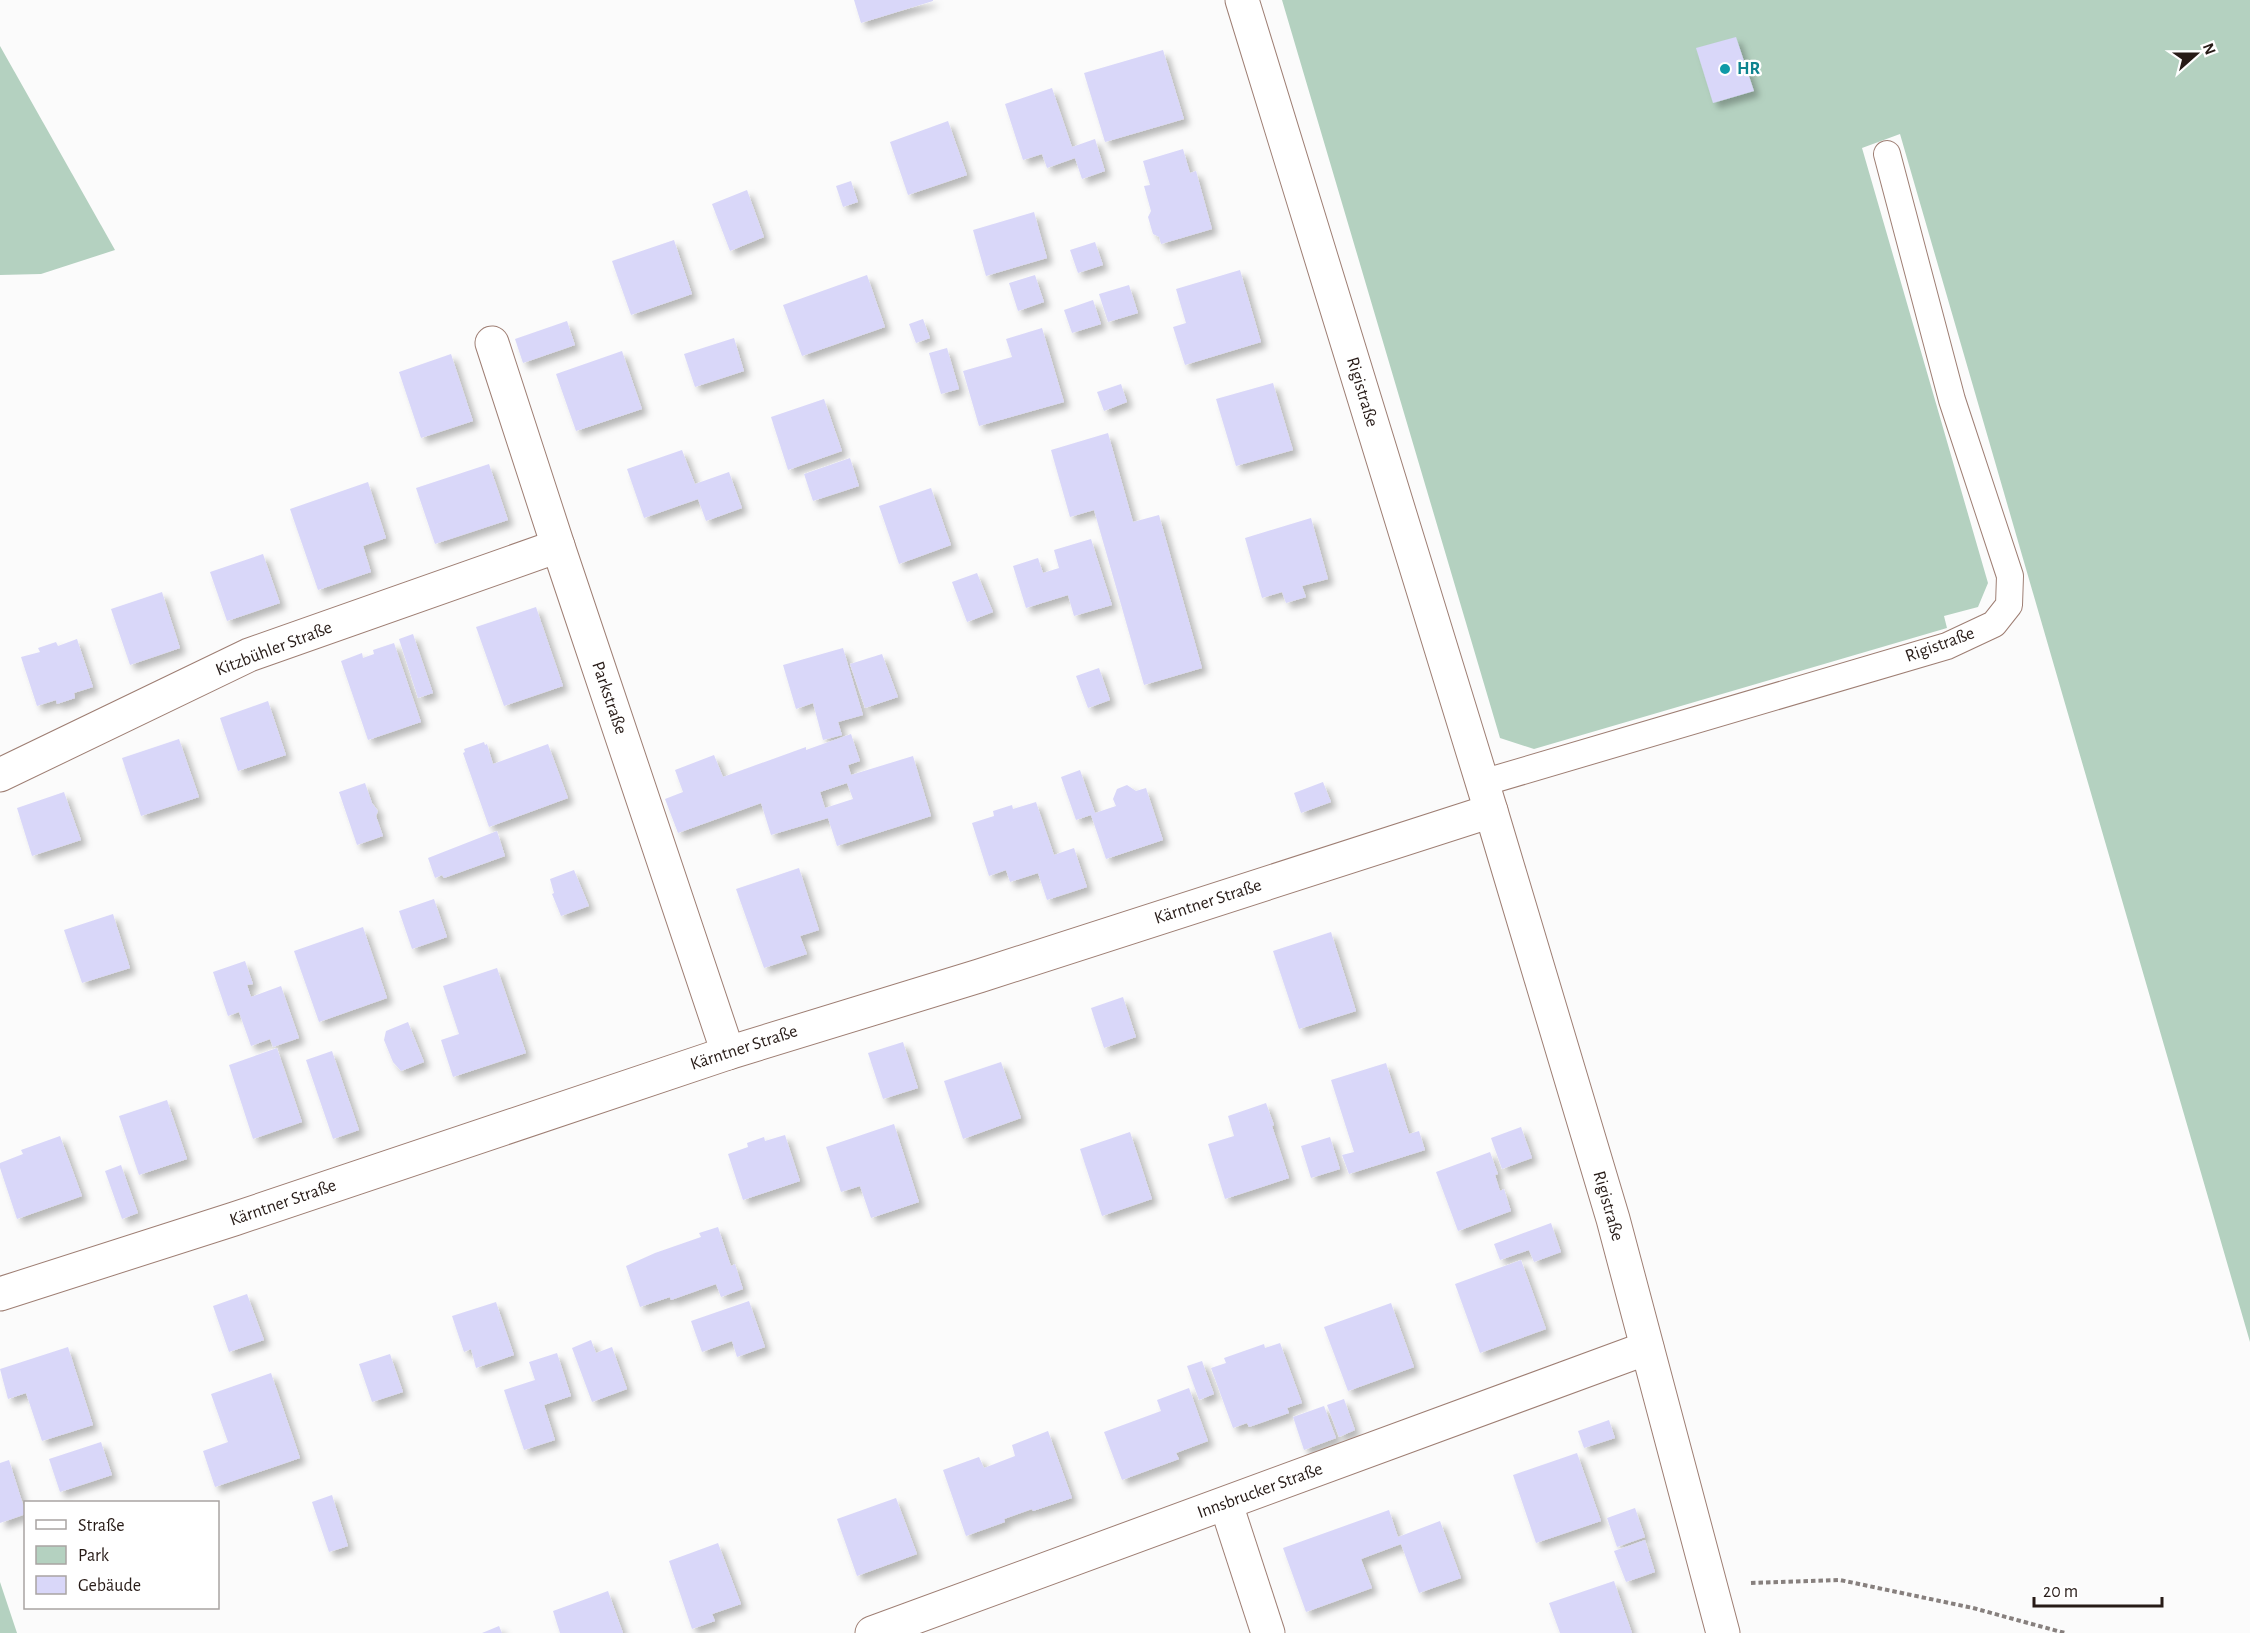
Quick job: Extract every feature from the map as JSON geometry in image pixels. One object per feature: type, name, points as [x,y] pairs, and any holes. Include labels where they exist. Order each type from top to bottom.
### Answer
[{"type":"street","name":"Rigistraße","points":[[1242,0],[1613,1219],[1723,1633]]},
{"type":"street","name":"Parkstraße","points":[[492,342],[728,1053]]},
{"type":"street","name":"Kitzbühler Straße","points":[[0,775],[249,655],[558,546]]},
{"type":"street","name":"Kärntner Straße","points":[[0,1294],[234,1220],[728,1053],[979,976],[1486,797]]},
{"type":"street","name":"Innsbrucker Straße","points":[[872,1633],[1647,1348]]},
{"type":"street","points":[[1226,1504],[1268,1633]]},
{"type":"lane","name":"Rigistraße","points":[[1486,797],[1947,646],[1994,624],[2009,604],[2010,576],[1952,400],[1887,154]]},
{"type":"path","points":[[1710,1584],[1840,1580],[1972,1608],[2064,1633]]},
{"type":"green space","points":[[1282,0],[2250,0],[2250,1342],[1900,134],[1862,148],[1988,583],[1978,607],[1944,616],[1947,628],[1534,749],[1500,738]]},
{"type":"green space","points":[[0,46],[115,250],[41,274],[0,275]]},
{"type":"green space","points":[[0,1582],[17,1633],[0,1633]]},
{"type":"building","points":[[854,0],[933,0],[933,1],[861,23]]},
{"type":"building","name":"HR","points":[[1736,37],[1754,91],[1713,103],[1696,48]]},
{"type":"building","points":[[1163,50],[1184,119],[1105,142],[1084,73]]},
{"type":"building","points":[[1052,88],[1072,147],[1095,139],[1105,171],[1082,179],[1075,158],[1047,168],[1042,154],[1023,160],[1005,104]]},
{"type":"building","points":[[948,121],[967,175],[908,195],[890,142]]},
{"type":"building","points":[[1183,149],[1190,173],[1196,171],[1212,229],[1161,244],[1159,237],[1153,234],[1148,217],[1151,211],[1144,186],[1150,185],[1143,161]]},
{"type":"building","points":[[851,181],[858,202],[843,207],[836,186]]},
{"type":"building","points":[[747,190],[764,237],[730,251],[712,204]]},
{"type":"building","points":[[1034,212],[1047,258],[986,276],[973,230]]},
{"type":"building","points":[[674,240],[692,294],[631,315],[612,261]]},
{"type":"building","points":[[1095,242],[1103,265],[1078,273],[1070,250]]},
{"type":"building","points":[[1240,270],[1261,342],[1185,365],[1173,327],[1186,323],[1176,289]]},
{"type":"building","points":[[867,275],[885,327],[802,356],[783,305]]},
{"type":"building","points":[[1035,275],[1044,302],[1018,311],[1009,283]]},
{"type":"building","points":[[1129,285],[1138,313],[1108,322],[1099,294]]},
{"type":"building","points":[[1093,300],[1101,324],[1072,333],[1064,310]]},
{"type":"building","points":[[923,319],[930,338],[916,343],[909,324]]},
{"type":"building","points":[[567,321],[575,345],[523,363],[515,339]]},
{"type":"building","points":[[1042,328],[1064,402],[979,426],[963,371],[1012,357],[1006,339]]},
{"type":"building","points":[[734,338],[744,371],[695,387],[684,354]]},
{"type":"building","points":[[947,348],[959,389],[941,394],[929,353]]},
{"type":"building","points":[[622,351],[642,409],[576,431],[556,374]]},
{"type":"building","points":[[451,354],[473,421],[421,438],[399,372]]},
{"type":"building","points":[[1273,383],[1293,450],[1236,466],[1216,399]]},
{"type":"building","points":[[1121,384],[1127,402],[1104,411],[1097,392]]},
{"type":"building","points":[[824,399],[842,451],[788,470],[771,417]]},
{"type":"building","points":[[1108,433],[1133,522],[1159,515],[1202,668],[1144,685],[1094,510],[1070,517],[1051,450]]},
{"type":"building","points":[[682,450],[695,484],[729,472],[742,508],[706,521],[698,499],[644,518],[627,469]]},
{"type":"building","points":[[850,458],[859,486],[813,501],[804,474]]},
{"type":"building","points":[[489,464],[508,520],[435,544],[416,488]]},
{"type":"building","points":[[368,482],[386,538],[363,546],[371,572],[318,590],[290,509]]},
{"type":"building","points":[[931,488],[951,545],[899,564],[879,506]]},
{"type":"building","points":[[1311,518],[1328,579],[1302,586],[1306,597],[1286,603],[1282,592],[1262,598],[1245,538]]},
{"type":"building","points":[[1091,539],[1112,605],[1074,616],[1068,595],[1026,608],[1013,566],[1038,558],[1043,573],[1059,568],[1054,550]]},
{"type":"building","points":[[263,554],[280,603],[227,621],[210,572]]},
{"type":"building","points":[[977,573],[993,612],[967,622],[952,582]]},
{"type":"building","points":[[162,592],[180,648],[130,665],[111,609]]},
{"type":"building","points":[[536,607],[563,686],[504,706],[476,627]]},
{"type":"building","points":[[413,634],[433,693],[418,698],[399,639]]},
{"type":"building","points":[[77,639],[93,687],[74,693],[75,698],[57,704],[56,700],[37,706],[21,657],[40,652],[38,648],[56,642],[58,646]]},
{"type":"building","points":[[394,643],[421,722],[368,740],[341,661],[362,653],[363,658],[374,654],[373,650]]},
{"type":"building","points":[[843,648],[863,715],[838,722],[842,735],[823,740],[813,703],[796,709],[783,665]]},
{"type":"building","points":[[882,654],[898,697],[865,708],[850,664]]},
{"type":"building","points":[[1099,668],[1110,700],[1088,708],[1076,676]]},
{"type":"building","points":[[268,701],[286,755],[238,771],[220,718]]},
{"type":"building","points":[[851,734],[860,761],[848,765],[851,775],[913,756],[931,816],[837,846],[828,818],[771,835],[761,803],[678,833],[665,799],[683,792],[675,770],[714,755],[723,777],[806,747],[806,750]],"holes":[[[847,783],[853,799],[825,808],[820,792]]]},
{"type":"building","points":[[179,739],[199,797],[141,816],[122,758]]},
{"type":"building","points":[[484,742],[485,745],[487,744],[493,764],[548,744],[568,798],[489,827],[463,753],[464,749]]},
{"type":"building","points":[[1080,770],[1095,813],[1116,806],[1113,799],[1117,789],[1127,785],[1136,791],[1146,788],[1163,840],[1106,859],[1091,815],[1076,820],[1061,777]]},
{"type":"building","points":[[1323,782],[1331,802],[1301,813],[1294,793]]},
{"type":"building","points":[[365,783],[372,803],[378,811],[376,816],[383,836],[357,845],[339,792]]},
{"type":"building","points":[[64,792],[81,840],[32,856],[17,808]]},
{"type":"building","points":[[1036,802],[1054,855],[1074,848],[1087,887],[1047,900],[1038,873],[1010,882],[1006,870],[989,876],[972,823],[994,816],[993,811],[1012,805],[1013,809]]},
{"type":"building","points":[[497,831],[505,856],[444,878],[442,875],[435,878],[428,858]]},
{"type":"building","points":[[799,868],[819,930],[800,936],[807,954],[764,968],[736,889]]},
{"type":"building","points":[[574,870],[589,906],[561,916],[552,894],[554,893],[550,879]]},
{"type":"building","points":[[434,899],[447,937],[412,949],[399,911]]},
{"type":"building","points":[[113,914],[130,968],[82,983],[64,930]]},
{"type":"building","points":[[363,927],[387,998],[319,1022],[294,951]]},
{"type":"building","points":[[1331,932],[1356,1011],[1299,1029],[1273,951]]},
{"type":"building","points":[[245,961],[253,984],[247,985],[251,997],[281,986],[299,1038],[273,1047],[270,1039],[251,1046],[239,1012],[228,1016],[213,972]]},
{"type":"building","points":[[497,968],[526,1053],[453,1077],[441,1040],[459,1034],[443,986]]},
{"type":"building","points":[[1123,997],[1136,1037],[1104,1048],[1091,1008]]},
{"type":"building","points":[[408,1022],[424,1062],[401,1071],[393,1062],[384,1040],[386,1031]]},
{"type":"building","points":[[903,1042],[918,1088],[883,1099],[868,1053]]},
{"type":"building","points":[[277,1048],[302,1122],[253,1139],[229,1065]]},
{"type":"building","points":[[332,1051],[359,1130],[333,1139],[306,1060]]},
{"type":"building","points":[[1001,1062],[1021,1118],[963,1139],[944,1081]]},
{"type":"building","points":[[1386,1063],[1409,1134],[1419,1131],[1425,1150],[1349,1174],[1342,1155],[1354,1152],[1331,1080]]},
{"type":"building","points":[[167,1100],[187,1159],[139,1175],[119,1116]]},
{"type":"building","points":[[1266,1103],[1289,1178],[1225,1199],[1208,1144],[1234,1136],[1228,1116]]},
{"type":"building","points":[[894,1124],[919,1202],[871,1218],[860,1186],[841,1192],[826,1147]]},
{"type":"building","points":[[1521,1127],[1532,1158],[1502,1169],[1491,1138]]},
{"type":"building","points":[[1130,1132],[1152,1199],[1102,1216],[1080,1149]]},
{"type":"building","points":[[785,1135],[800,1181],[743,1200],[728,1154],[748,1147],[747,1143],[764,1137],[765,1141]]},
{"type":"building","points":[[60,1136],[82,1196],[17,1219],[0,1163],[23,1154],[21,1150]]},
{"type":"building","points":[[1330,1137],[1340,1169],[1311,1178],[1301,1146]]},
{"type":"building","points":[[1490,1152],[1498,1174],[1495,1175],[1500,1191],[1504,1189],[1511,1211],[1458,1231],[1436,1172]]},
{"type":"building","points":[[121,1165],[138,1213],[122,1219],[105,1171]]},
{"type":"building","points":[[1551,1223],[1561,1252],[1534,1262],[1529,1250],[1500,1260],[1494,1244]]},
{"type":"building","points":[[718,1227],[731,1266],[735,1264],[743,1289],[721,1297],[716,1284],[671,1300],[670,1297],[640,1307],[626,1266],[701,1237],[699,1233]]},
{"type":"building","points":[[1521,1260],[1546,1329],[1480,1353],[1455,1284]]},
{"type":"building","points":[[247,1294],[264,1340],[229,1352],[213,1306]]},
{"type":"building","points":[[749,1301],[765,1347],[737,1357],[732,1341],[702,1352],[691,1321]]},
{"type":"building","points":[[496,1302],[514,1355],[476,1368],[471,1349],[464,1352],[452,1316]]},
{"type":"building","points":[[1391,1303],[1414,1367],[1348,1391],[1324,1327]]},
{"type":"building","points":[[591,1340],[596,1353],[612,1347],[627,1389],[592,1402],[572,1348]]},
{"type":"building","points":[[1280,1343],[1302,1403],[1287,1408],[1289,1413],[1249,1427],[1247,1423],[1233,1428],[1211,1368],[1226,1363],[1224,1358],[1264,1344],[1265,1348]]},
{"type":"building","points":[[68,1347],[93,1425],[42,1441],[26,1393],[8,1399],[0,1369]]},
{"type":"building","points":[[557,1353],[571,1396],[544,1405],[555,1440],[524,1450],[504,1390],[535,1380],[529,1362]]},
{"type":"building","points":[[390,1354],[403,1392],[372,1402],[359,1364]]},
{"type":"building","points":[[1202,1361],[1214,1394],[1199,1400],[1187,1366]]},
{"type":"building","points":[[271,1373],[300,1458],[215,1487],[203,1451],[228,1442],[211,1394]]},
{"type":"building","points":[[1189,1388],[1208,1441],[1176,1453],[1179,1459],[1122,1480],[1104,1432],[1161,1411],[1157,1400]]},
{"type":"building","points":[[1344,1399],[1355,1430],[1339,1437],[1327,1405]]},
{"type":"building","points":[[1324,1406],[1336,1438],[1304,1450],[1293,1417]]},
{"type":"building","points":[[1609,1420],[1615,1438],[1584,1448],[1578,1431]]},
{"type":"building","points":[[1048,1431],[1072,1498],[1004,1519],[1005,1522],[966,1536],[943,1470],[979,1457],[984,1468],[1015,1456],[1012,1445]]},
{"type":"building","points":[[101,1442],[112,1475],[60,1492],[49,1459]]},
{"type":"building","points":[[1577,1453],[1601,1521],[1536,1543],[1513,1475]]},
{"type":"building","points":[[9,1460],[24,1508],[24,1515],[0,1523],[0,1463]]},
{"type":"building","points":[[332,1495],[348,1546],[329,1552],[312,1502]]},
{"type":"building","points":[[896,1498],[917,1554],[857,1576],[837,1519]]},
{"type":"building","points":[[1635,1508],[1645,1537],[1617,1547],[1607,1518]]},
{"type":"building","points":[[1389,1510],[1398,1537],[1440,1521],[1461,1578],[1419,1593],[1401,1544],[1361,1559],[1372,1588],[1306,1612],[1283,1548]]},
{"type":"building","points":[[1645,1540],[1655,1572],[1626,1582],[1614,1551]]},
{"type":"building","points":[[718,1543],[741,1604],[712,1614],[715,1621],[692,1629],[669,1561]]},
{"type":"building","points":[[1614,1581],[1632,1633],[1560,1633],[1549,1603]]},
{"type":"building","points":[[608,1591],[623,1633],[560,1633],[553,1611]]},
{"type":"building","points":[[499,1626],[502,1633],[482,1633]]},
{"type":"place","name":"HR","points":[[1725,69]]}]
